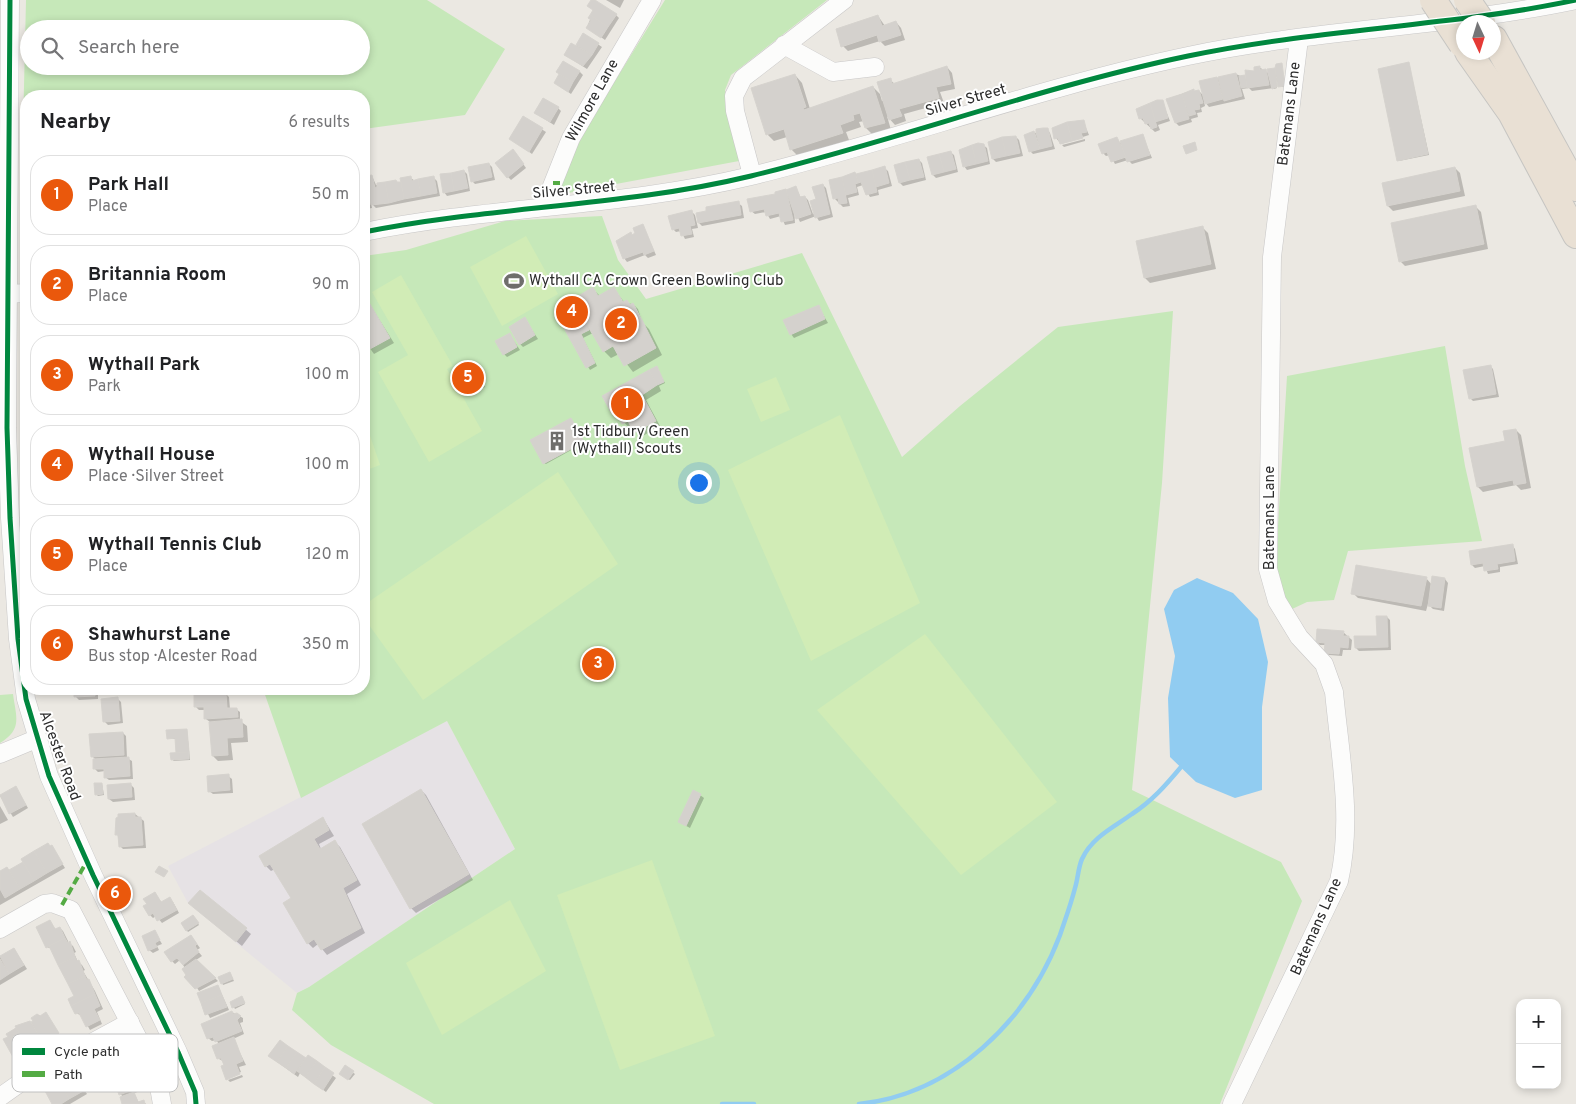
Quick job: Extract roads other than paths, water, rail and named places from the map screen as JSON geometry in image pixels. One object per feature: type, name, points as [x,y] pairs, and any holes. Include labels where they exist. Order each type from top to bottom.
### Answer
[{"type":"highway","points":[[1433,0],[1456,36]]},
{"type":"highway","points":[[1467,0],[1477,15]]},
{"type":"highway","points":[[1501,52],[1576,188]]},
{"type":"highway","points":[[1473,60],[1511,113],[1576,235]]},
{"type":"street","name":"Alcester Road","points":[[10,0],[5,286],[7,428],[18,517],[18,639],[20,654]]},
{"type":"street","name":"Wilmore Lane","points":[[544,206],[570,138],[652,0]]},
{"type":"street","points":[[752,176],[740,132],[734,96],[742,78],[844,0]]},
{"type":"street","name":"Silver Street","points":[[370,231],[413,222],[544,206],[587,204],[671,193],[752,176],[1040,93],[1189,56],[1299,39],[1424,25],[1576,0]]},
{"type":"street","name":"Batemans Lane","points":[[1232,1104],[1339,881],[1345,857],[1347,829],[1334,692],[1330,676],[1324,664],[1299,637],[1277,601],[1268,569],[1272,257],[1299,39]]},
{"type":"street","points":[[784,45],[833,72],[875,67]]},
{"type":"street","points":[[5,286],[20,291]]},
{"type":"street","name":"Alcester Road","points":[[25,695],[36,738],[49,776],[93,875],[169,1034]]},
{"type":"street","points":[[0,754],[36,738]]},
{"type":"street","points":[[0,929],[44,904],[62,905],[71,910],[135,1034]]},
{"type":"street","points":[[108,1034],[130,1022]]},
{"type":"street","name":"Alcester Road","points":[[178,1052],[194,1092],[196,1104]]},
{"type":"street","points":[[0,1097],[12,1089]]},
{"type":"water","points":[[1197,578],[1233,593],[1258,619],[1268,662],[1262,707],[1262,790],[1235,798],[1196,782],[1170,757],[1168,698],[1175,656],[1164,609],[1174,590]]},
{"type":"waterway","points":[[859,1104],[893,1097],[926,1085],[955,1069],[983,1048],[1007,1023],[1028,996],[1046,966],[1060,935],[1076,885],[1081,862],[1086,851],[1104,833],[1152,798],[1181,767]]},
{"type":"waterway","points":[[722,1104],[754,1104]]},
{"type":"place","name":"Wythall CA Crown Green Bowling Club","points":[[514,281]]},
{"type":"place","name":"Wythall House","points":[[572,312]]},
{"type":"place","name":"Britannia Room","points":[[621,324]]},
{"type":"place","name":"Wythall Tennis Club","points":[[468,378]]},
{"type":"place","name":"Park Hall","points":[[627,404]]},
{"type":"place","name":"1st Tidbury Green (Wythall) Scouts","points":[[557,441]]},
{"type":"place","name":"Wythall Park","points":[[598,664]]},
{"type":"place","name":"Shawhurst Lane","points":[[115,894]]}]
